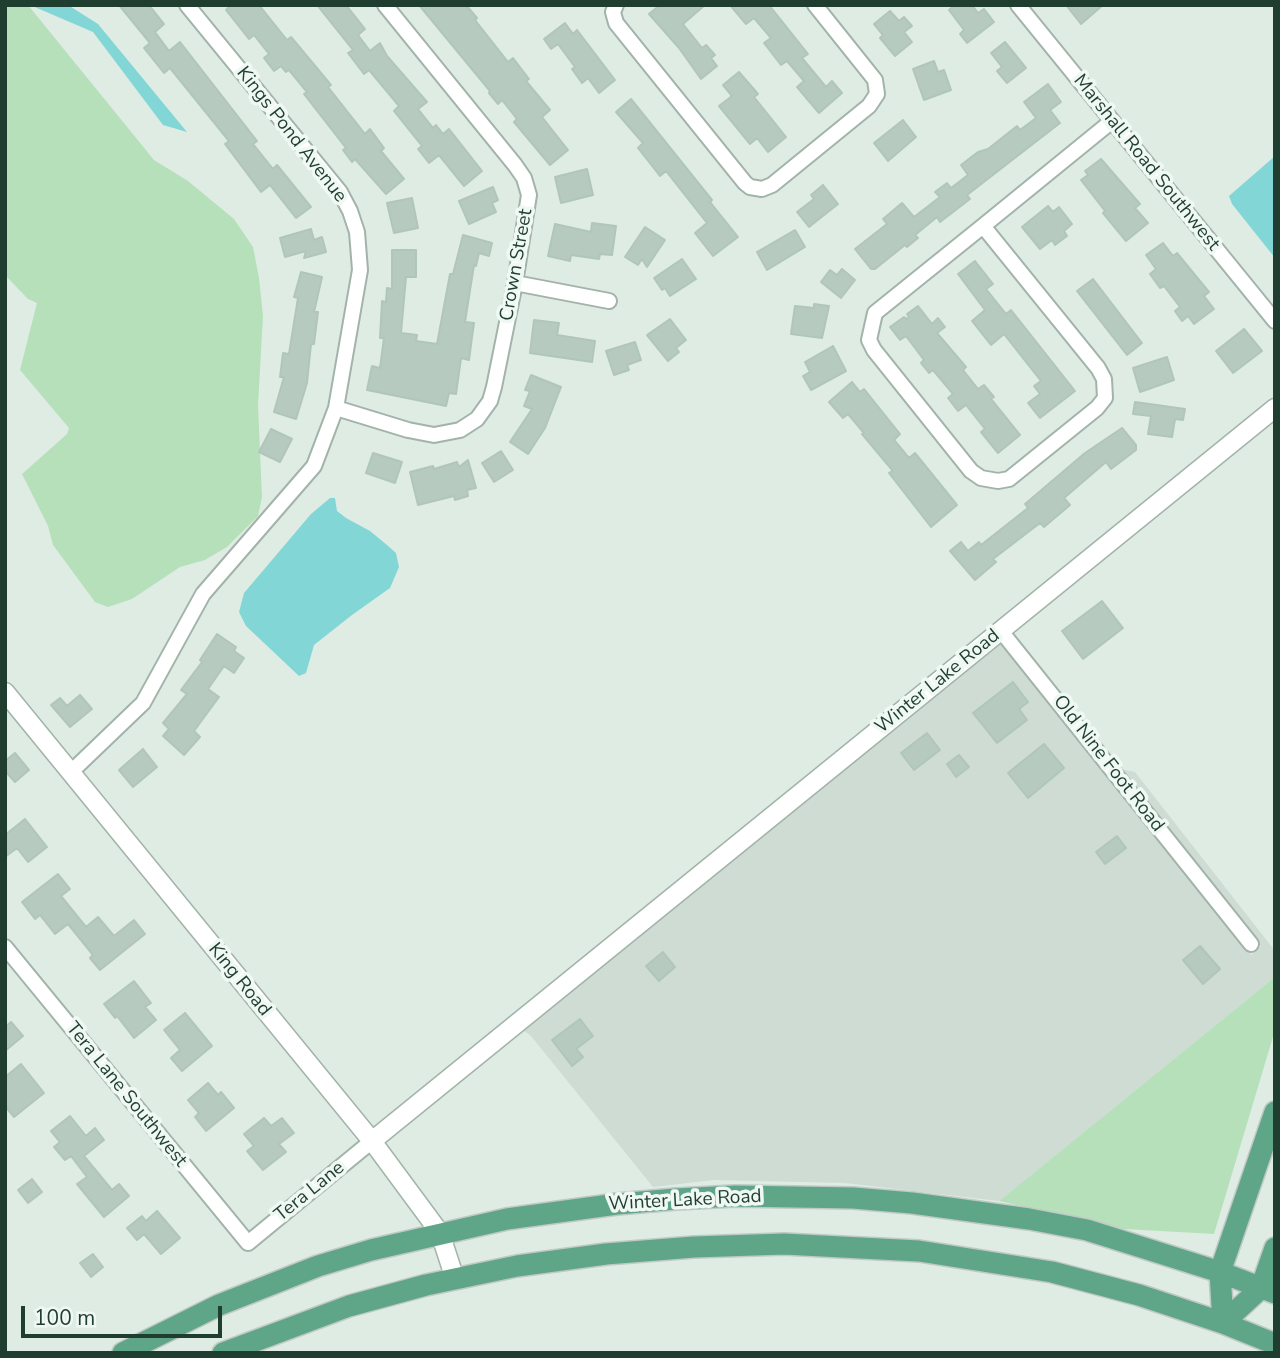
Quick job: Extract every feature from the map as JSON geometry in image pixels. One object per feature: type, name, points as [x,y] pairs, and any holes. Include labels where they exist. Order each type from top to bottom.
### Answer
[{"type":"main road","points":[[1223,1323],[1220,1272],[1275,1112]]},
{"type":"main road","name":"Winter Lake Road","points":[[123,1353],[219,1305],[318,1266],[402,1241],[507,1219],[617,1203],[735,1196],[853,1198],[971,1210],[1087,1230],[1220,1272],[1268,1291]]},
{"type":"main road","points":[[223,1353],[349,1306],[455,1279],[563,1259],[694,1247],[784,1244],[863,1247],[963,1257],[1052,1272],[1118,1288],[1223,1323],[1275,1344]]},
{"type":"main road","points":[[1223,1323],[1268,1291],[1275,1248]]},
{"type":"street","name":"Kings Pond Avenue","points":[[71,772],[143,703],[203,594],[314,466],[336,408],[360,270],[357,232],[340,192],[187,5]]},
{"type":"street","name":"Crown Street","points":[[336,408],[434,435],[460,430],[484,410],[494,387],[529,195],[524,178],[385,5]]},
{"type":"street","points":[[615,7],[616,23],[745,183],[750,187],[762,189],[772,186],[869,106],[877,94],[875,80],[815,5]]},
{"type":"street","name":"Marshall Road Southwest","points":[[1018,5],[1275,321]]},
{"type":"street","points":[[983,226],[1098,368],[1104,379],[1105,398],[1097,408],[1009,479],[998,481],[981,478],[971,471],[874,350],[869,340],[871,325],[875,313],[1112,121]]},
{"type":"street","points":[[515,283],[609,301]]},
{"type":"street","name":"Winter Lake Road","points":[[372,1141],[1275,408]]},
{"type":"street","name":"Old Nine Foot Road","points":[[1001,631],[1251,944]]},
{"type":"street","name":"King Road","points":[[5,692],[372,1141],[440,1233],[455,1279]]},
{"type":"street","name":"Tera Lane Southwest","points":[[5,947],[248,1243]]},
{"type":"street","name":"Tera Lane","points":[[248,1243],[372,1141]]},
{"type":"shaded area","points":[[1000,641],[1251,955],[1261,946],[1120,769],[1135,772],[1275,951],[1275,977],[999,1201],[845,1183],[714,1180],[653,1187],[531,1036],[522,1029]]},
{"type":"green space","points":[[5,5],[28,5],[154,160],[188,181],[234,219],[253,247],[259,278],[263,316],[258,405],[262,497],[258,516],[227,547],[205,560],[180,567],[132,599],[108,607],[95,602],[53,545],[48,526],[22,474],[67,434],[69,428],[20,370],[37,303],[28,299],[5,275]]},
{"type":"green space","points":[[1275,977],[1275,1030],[1214,1234],[1124,1229],[999,1201]]},
{"type":"water","points":[[30,5],[68,5],[98,24],[187,132],[163,125],[93,32]]},
{"type":"water","points":[[1275,156],[1275,258],[1232,204],[1229,196]]},
{"type":"water","points":[[330,498],[335,498],[337,511],[370,531],[396,553],[399,567],[390,588],[314,645],[306,673],[299,676],[246,626],[239,612],[244,593],[311,514]]},
{"type":"building","points":[[119,5],[149,5],[164,24],[155,32],[169,51],[180,42],[257,141],[253,144],[273,169],[277,165],[311,207],[296,218],[270,185],[261,192],[225,144],[229,141],[170,68],[164,73],[144,48],[150,43]]},
{"type":"building","points":[[231,5],[259,5],[287,40],[291,37],[331,85],[328,87],[365,134],[370,129],[384,148],[381,151],[404,179],[386,194],[355,159],[352,162],[343,150],[346,148],[304,94],[307,92],[289,70],[286,72],[281,66],[274,71],[264,58],[269,54],[254,35],[249,39],[226,10]]},
{"type":"building","points":[[317,5],[346,5],[365,29],[358,35],[370,51],[380,43],[387,56],[427,102],[418,109],[433,128],[436,125],[443,134],[449,129],[482,171],[464,186],[439,155],[429,163],[418,149],[422,146],[394,111],[399,106],[369,70],[364,74],[348,53],[353,50]]},
{"type":"building","points":[[419,5],[466,5],[508,62],[513,58],[529,79],[526,81],[550,110],[542,117],[568,150],[550,165],[514,122],[517,119],[502,100],[498,104]]},
{"type":"building","points":[[660,5],[705,5],[683,24],[702,48],[706,45],[715,55],[711,58],[717,66],[701,79],[679,48],[649,14]]},
{"type":"building","points":[[730,5],[769,5],[808,54],[802,58],[826,87],[832,81],[842,93],[819,113],[797,87],[804,81],[787,61],[781,65],[764,43],[771,38],[754,18],[746,24]]},
{"type":"building","points":[[955,5],[972,5],[978,13],[984,9],[994,22],[967,43],[960,34],[964,30],[949,10]]},
{"type":"building","points":[[1066,5],[1103,5],[1081,24]]},
{"type":"building","points":[[890,11],[899,21],[904,17],[912,26],[904,32],[912,42],[895,56],[880,38],[883,35],[874,24]]},
{"type":"building","points":[[565,23],[573,34],[577,30],[615,80],[599,93],[588,78],[582,83],[572,69],[575,67],[558,44],[551,49],[544,39]]},
{"type":"building","points":[[1005,42],[1026,68],[1007,83],[997,71],[1002,67],[991,53]]},
{"type":"building","points":[[934,61],[938,72],[944,70],[951,90],[924,100],[913,69]]},
{"type":"building","points":[[739,72],[758,94],[754,97],[786,137],[768,152],[757,138],[750,144],[719,106],[732,96],[723,85]]},
{"type":"building","points":[[1048,84],[1061,102],[1050,110],[1060,123],[967,195],[970,199],[940,222],[937,217],[915,235],[918,238],[907,247],[905,245],[875,269],[871,269],[855,249],[887,224],[883,219],[902,203],[914,217],[940,197],[935,192],[947,183],[951,188],[968,175],[961,165],[978,152],[988,149],[1017,126],[1020,130],[1036,118],[1024,102]]},
{"type":"building","points":[[631,99],[712,200],[710,202],[738,237],[713,256],[695,233],[707,223],[666,171],[660,176],[638,148],[643,143],[616,112]]},
{"type":"building","points":[[903,120],[916,137],[888,161],[874,143]]},
{"type":"building","points":[[1101,159],[1140,204],[1135,208],[1148,223],[1126,241],[1081,180],[1088,175],[1085,171]]},
{"type":"building","points":[[587,169],[593,195],[561,203],[555,177]]},
{"type":"building","points":[[823,185],[838,204],[809,227],[797,212],[814,199],[811,195]]},
{"type":"building","points":[[493,187],[498,200],[492,203],[496,212],[469,224],[459,201]]},
{"type":"building","points":[[412,198],[418,228],[394,233],[387,203]]},
{"type":"building","points":[[1048,206],[1053,212],[1059,207],[1072,224],[1064,231],[1067,236],[1055,245],[1052,240],[1040,249],[1022,227]]},
{"type":"building","points":[[592,223],[616,226],[612,255],[600,254],[599,259],[571,255],[570,261],[548,256],[555,224],[591,232]]},
{"type":"building","points":[[645,227],[665,240],[647,267],[642,259],[638,265],[625,257]]},
{"type":"building","points":[[311,229],[314,240],[322,237],[326,252],[304,258],[306,251],[285,257],[280,238]]},
{"type":"building","points":[[795,230],[805,247],[767,270],[757,252]]},
{"type":"building","points":[[463,235],[492,243],[489,256],[479,253],[476,266],[474,265],[465,322],[474,323],[469,360],[461,358],[456,394],[449,393],[446,406],[367,390],[372,366],[380,368],[384,338],[380,338],[382,301],[386,302],[387,288],[392,289],[392,250],[416,250],[416,277],[406,277],[401,333],[417,335],[416,341],[437,344],[450,274],[453,274]]},
{"type":"building","points":[[1163,243],[1173,256],[1177,253],[1209,292],[1204,296],[1214,309],[1194,324],[1188,316],[1182,321],[1175,311],[1180,307],[1164,286],[1160,288],[1150,274],[1156,269],[1146,255]]},
{"type":"building","points":[[682,259],[696,279],[670,296],[654,278]]},
{"type":"building","points":[[975,261],[993,284],[986,289],[1006,314],[1011,310],[1075,391],[1040,418],[1028,403],[1040,394],[1034,386],[1041,381],[1004,334],[991,345],[972,321],[985,310],[958,274]]},
{"type":"building","points":[[842,269],[855,280],[841,298],[821,282],[830,270],[837,275]]},
{"type":"building","points":[[301,272],[322,277],[314,312],[318,312],[307,383],[296,419],[274,412],[284,377],[280,377],[283,353],[289,354],[298,298],[294,297]]},
{"type":"building","points":[[1093,279],[1142,343],[1127,355],[1077,291]]},
{"type":"building","points":[[814,304],[829,306],[822,338],[791,334],[795,306],[814,308]]},
{"type":"building","points":[[918,306],[932,324],[938,318],[945,327],[937,333],[966,367],[963,370],[978,389],[984,385],[994,397],[991,399],[1020,435],[998,453],[981,432],[985,429],[966,405],[958,411],[948,398],[953,394],[933,370],[929,373],[921,363],[924,360],[906,336],[900,340],[890,327],[904,317],[907,319],[907,314]]},
{"type":"building","points":[[670,319],[686,340],[676,348],[679,352],[668,361],[647,335]]},
{"type":"building","points":[[534,320],[559,323],[557,335],[595,341],[592,362],[530,353]]},
{"type":"building","points":[[1244,329],[1262,351],[1233,373],[1216,351]]},
{"type":"building","points":[[635,342],[641,360],[627,365],[629,370],[614,375],[606,351]]},
{"type":"building","points":[[833,346],[846,371],[811,390],[803,376],[810,372],[805,362]]},
{"type":"building","points":[[1167,357],[1174,380],[1140,392],[1133,368]]},
{"type":"building","points":[[531,375],[561,387],[545,428],[528,454],[510,442],[532,409],[524,406],[530,391],[525,390]]},
{"type":"building","points":[[852,382],[860,392],[864,389],[900,434],[894,440],[909,458],[915,453],[957,505],[931,527],[889,473],[893,471],[862,434],[864,433],[848,414],[843,418],[829,402]]},
{"type":"building","points":[[1135,402],[1185,409],[1183,420],[1175,419],[1172,437],[1148,434],[1151,416],[1133,414]]},
{"type":"building","points":[[1122,428],[1136,445],[1136,450],[1111,469],[1106,462],[1064,498],[1070,505],[1044,527],[1040,523],[993,559],[996,562],[975,580],[950,551],[961,542],[968,551],[979,542],[981,545],[1028,508],[1025,504],[1085,453]]},
{"type":"building","points":[[271,429],[292,439],[280,462],[259,452]]},
{"type":"building","points":[[501,451],[513,470],[494,482],[482,463]]},
{"type":"building","points":[[373,453],[402,462],[395,483],[366,473]]},
{"type":"building","points":[[468,460],[476,488],[467,490],[468,496],[455,500],[454,496],[418,505],[410,472],[457,462],[459,467]]},
{"type":"building","points":[[1102,601],[1123,628],[1083,659],[1062,631]]},
{"type":"building","points":[[217,634],[236,647],[234,651],[244,658],[234,673],[224,666],[208,689],[219,697],[194,731],[200,737],[184,755],[163,736],[169,729],[163,723],[187,694],[181,690],[202,662],[200,660]]},
{"type":"building","points":[[1013,682],[1028,702],[1019,709],[1027,720],[997,743],[973,713]]},
{"type":"building","points":[[80,695],[92,709],[70,727],[51,705],[60,698],[67,706]]},
{"type":"building","points":[[927,733],[940,750],[914,770],[901,753]]},
{"type":"building","points":[[1044,744],[1064,768],[1028,798],[1008,773]]},
{"type":"building","points":[[143,749],[157,767],[133,787],[119,770]]},
{"type":"building","points":[[15,753],[29,770],[15,782],[5,771],[5,761]]},
{"type":"building","points":[[959,755],[969,767],[956,777],[947,764]]},
{"type":"building","points":[[25,819],[47,847],[28,862],[17,848],[5,857],[5,835]]},
{"type":"building","points":[[1117,836],[1126,848],[1105,864],[1096,852]]},
{"type":"building","points":[[58,874],[70,889],[61,896],[86,927],[98,917],[114,936],[134,920],[145,934],[100,970],[90,958],[93,955],[68,924],[55,934],[40,915],[35,919],[22,902]]},
{"type":"building","points":[[1200,946],[1220,969],[1203,984],[1183,960]]},
{"type":"building","points":[[663,952],[675,967],[659,981],[646,966]]},
{"type":"building","points":[[134,981],[151,1003],[145,1007],[156,1020],[134,1038],[104,1004]]},
{"type":"building","points":[[185,1013],[212,1046],[182,1071],[171,1058],[180,1050],[164,1030]]},
{"type":"building","points":[[580,1019],[593,1036],[576,1049],[583,1057],[572,1066],[552,1040]]},
{"type":"building","points":[[11,1022],[23,1036],[5,1051],[5,1027]]},
{"type":"building","points":[[21,1064],[44,1093],[14,1117],[5,1106],[5,1077]]},
{"type":"building","points":[[208,1083],[218,1095],[221,1092],[234,1108],[206,1131],[195,1117],[199,1113],[188,1100]]},
{"type":"building","points":[[70,1116],[86,1136],[95,1128],[104,1140],[84,1156],[112,1190],[119,1184],[129,1196],[104,1217],[77,1184],[87,1177],[71,1156],[65,1160],[54,1147],[60,1142],[51,1131]]},
{"type":"building","points":[[264,1118],[271,1126],[282,1118],[294,1133],[279,1144],[286,1152],[263,1170],[247,1151],[254,1146],[244,1134]]},
{"type":"building","points":[[32,1179],[42,1192],[28,1203],[18,1190]]},
{"type":"building","points":[[157,1211],[180,1238],[161,1254],[144,1234],[137,1240],[127,1228],[142,1216],[146,1221]]},
{"type":"building","points":[[93,1254],[103,1267],[91,1277],[80,1263]]}]
